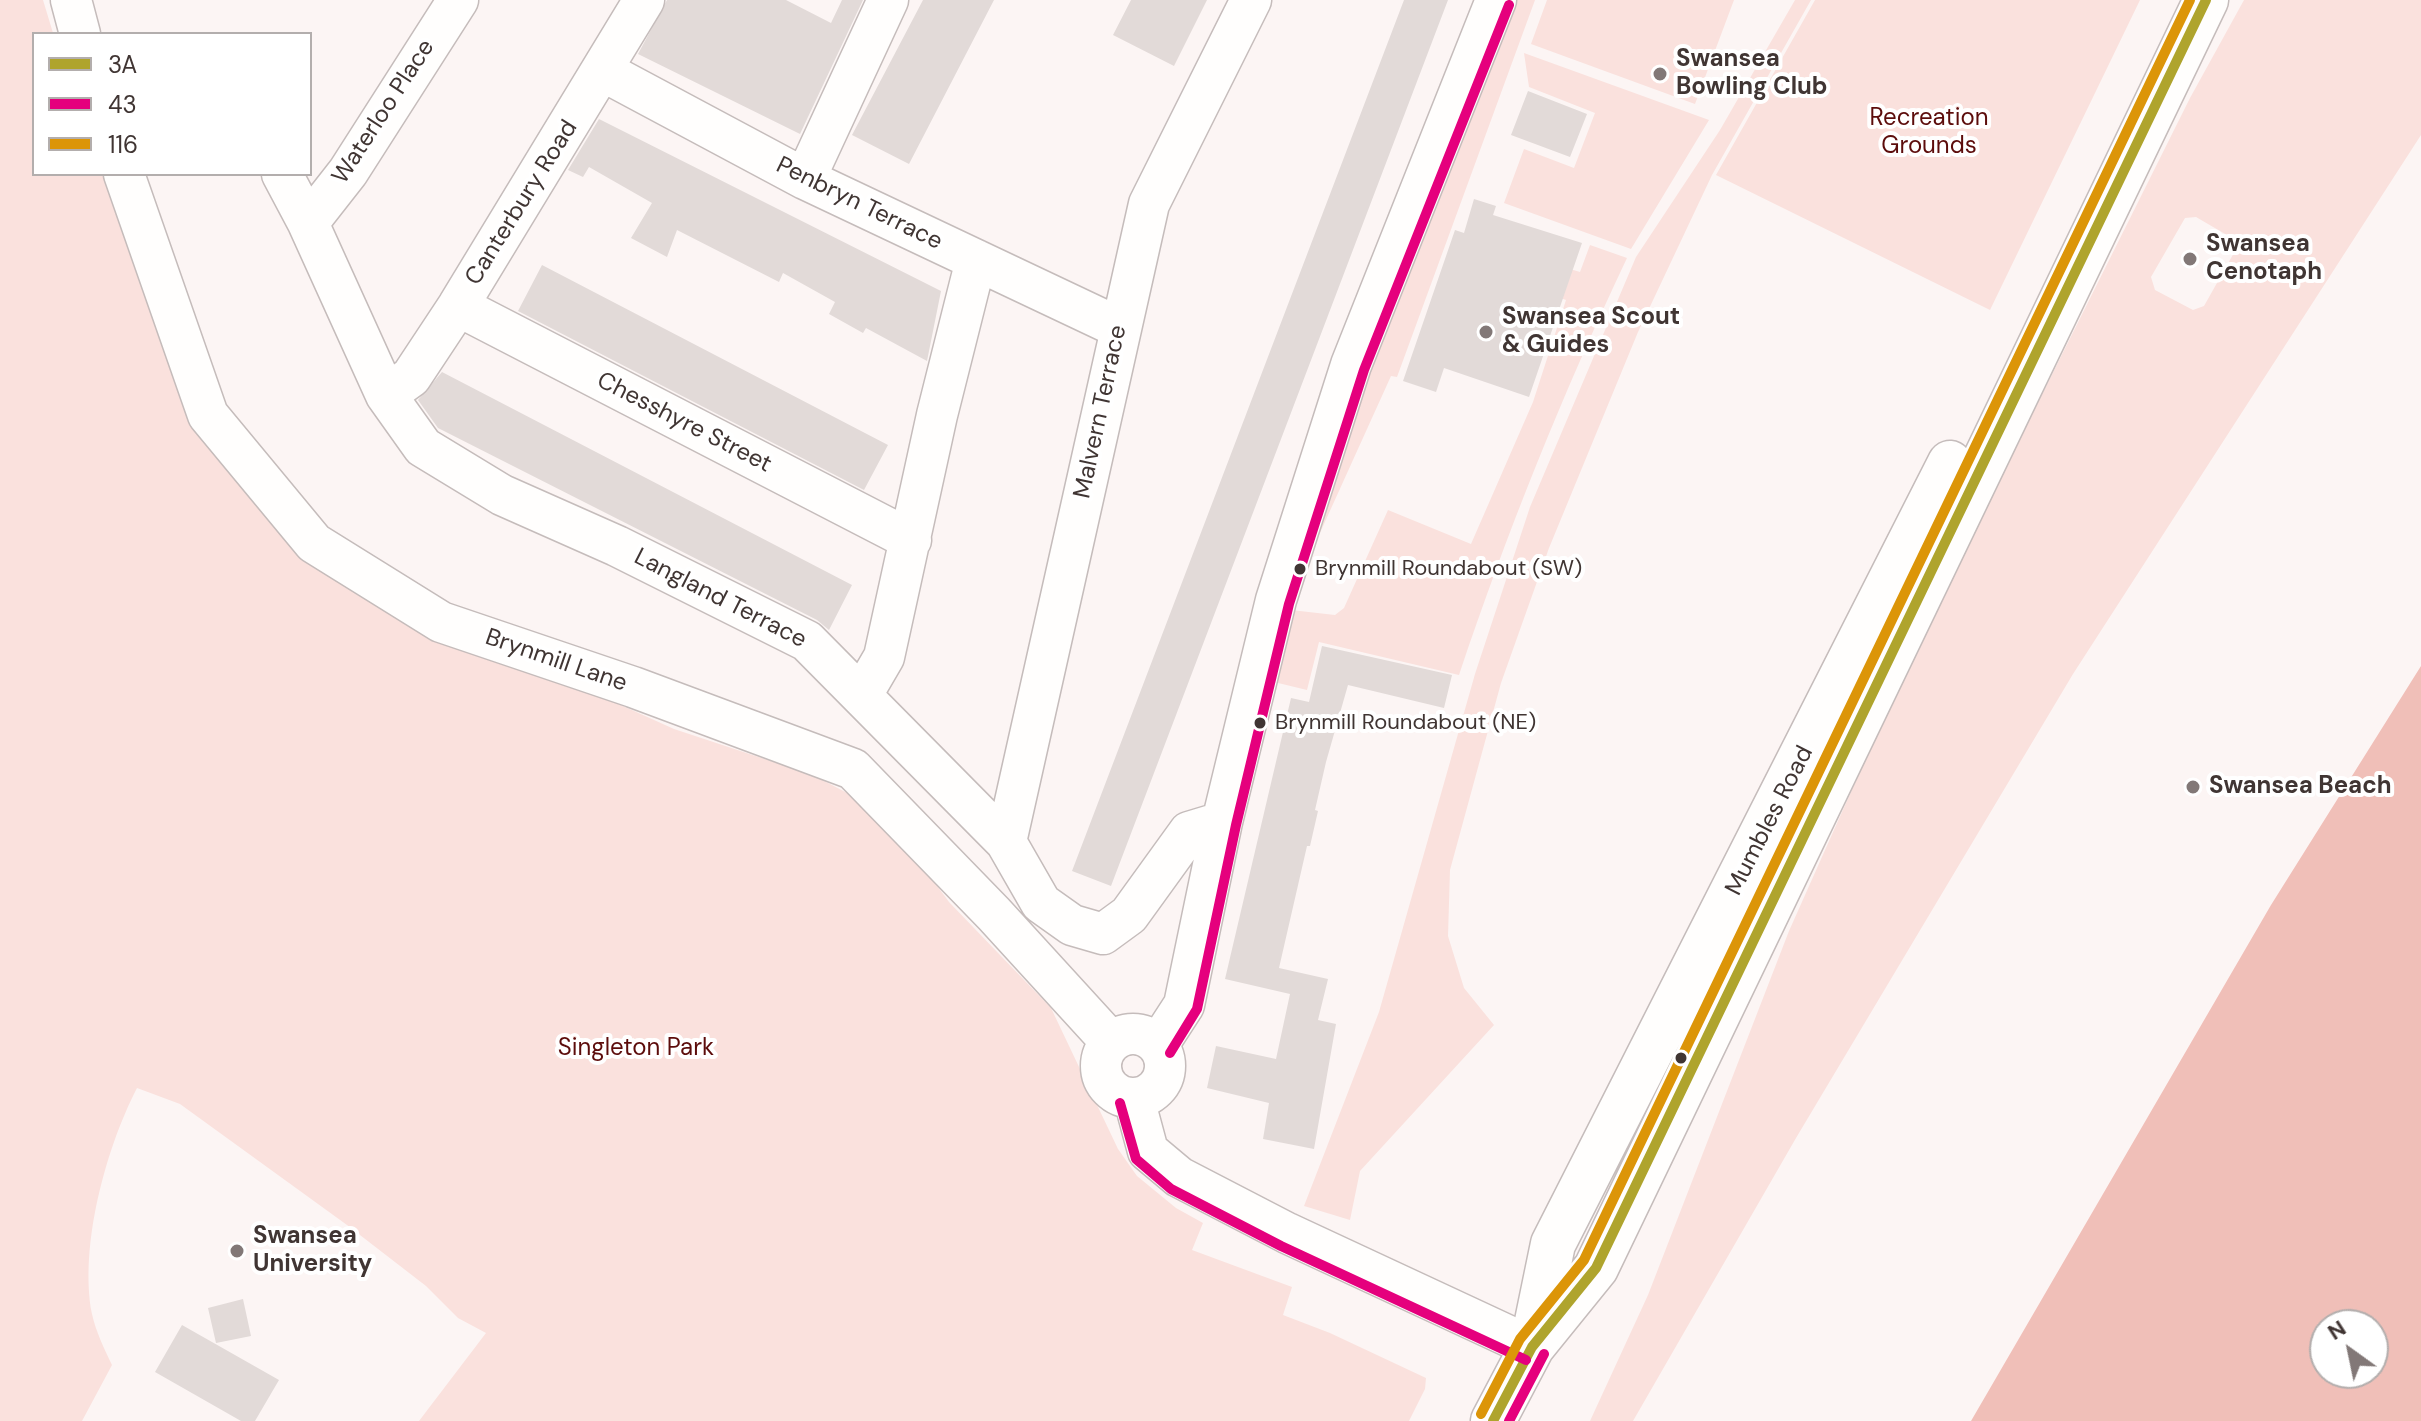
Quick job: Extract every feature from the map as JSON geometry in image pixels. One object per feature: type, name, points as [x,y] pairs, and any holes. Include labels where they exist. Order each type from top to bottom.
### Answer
[{"type":"main road","name":"Mumbles Road","points":[[1532,1347],[1553,1244],[1980,406],[2180,0]]},
{"type":"main road","name":"Mumbles Road","points":[[1493,1421],[1532,1347],[1596,1268],[2206,0]]},
{"type":"street","points":[[71,0],[79,32]]},
{"type":"street","name":"Waterloo Place","points":[[308,223],[348,172],[458,0]]},
{"type":"street","name":"Canterbury Road","points":[[386,395],[411,377],[458,306],[644,0]]},
{"type":"street","points":[[805,179],[888,0]]},
{"type":"street","name":"Malvern Terrace","points":[[1006,842],[1149,204],[1251,0]]},
{"type":"street","points":[[1158,1045],[1184,1005],[1222,822],[1270,621],[1351,365],[1496,0]]},
{"type":"street","name":"Penbryn Terrace","points":[[603,71],[805,179],[1120,328]]},
{"type":"street","name":"Brynmill Lane","points":[[125,176],[208,415],[314,543],[441,622],[633,687],[853,769],[994,914],[1111,1042]]},
{"type":"street","name":"Langland Terrace","points":[[283,176],[308,223],[386,395],[423,447],[502,495],[617,546],[807,641],[863,693],[1006,842],[1041,903],[1072,925],[1103,934],[1129,915],[1189,832],[1222,822]]},
{"type":"street","points":[[863,693],[884,657],[937,415],[976,260]]},
{"type":"street","name":"Chesshyre Street","points":[[458,306],[911,540]]},
{"type":"street","points":[[1126,1034],[1143,1035],[1158,1045],[1165,1061],[1163,1080],[1151,1093],[1134,1099],[1118,1096],[1107,1085],[1101,1071],[1102,1055],[1111,1042],[1126,1034]]},
{"type":"street","points":[[1134,1099],[1148,1151],[1179,1177],[1287,1233],[1532,1347]]},
{"type":"green space","name":"Singleton Park","points":[[0,0],[43,0],[53,32],[32,32],[32,176],[119,176],[246,492],[592,692],[674,729],[813,775],[866,803],[896,830],[949,902],[1051,1008],[1118,1149],[1137,1176],[1176,1208],[1203,1223],[1192,1250],[1292,1287],[1283,1315],[1330,1333],[1426,1378],[1425,1389],[1409,1421],[419,1421],[486,1333],[458,1318],[426,1286],[347,1225],[180,1104],[137,1088],[106,1168],[92,1228],[89,1258],[92,1314],[112,1365],[82,1421],[0,1421]]},
{"type":"green space","points":[[1507,0],[1535,0],[1397,377],[1391,376],[1305,566],[1360,373]]},
{"type":"green space","name":"Swansea Bowling Club","points":[[1547,0],[1734,0],[1695,104],[1531,44]]},
{"type":"green space","points":[[1795,0],[1811,0],[1712,175],[1638,332],[1549,548],[1501,683],[1450,870],[1448,936],[1464,988],[1494,1025],[1360,1171],[1350,1220],[1304,1206],[1379,1012],[1475,674],[1530,507],[1636,257],[1720,130]]},
{"type":"green space","name":"Recreation Grounds","points":[[1815,0],[2140,0],[1990,310],[1716,175]]},
{"type":"green space","points":[[2244,0],[2421,0],[2421,135],[2073,674],[1796,1138],[1633,1421],[1590,1421],[1648,1295],[1789,931],[1911,657],[2190,98]],"holes":[[[2196,217],[2232,238],[2235,251],[2204,306],[2193,310],[2155,290],[2151,277],[2185,218]]]},
{"type":"green space","points":[[1524,53],[1709,120],[1631,249],[1504,203],[1524,149],[1574,168],[1595,113],[1529,87]]},
{"type":"green space","points":[[1590,245],[1627,258],[1537,464],[1459,675],[1319,642],[1307,690],[1274,682],[1291,610],[1335,615],[1344,608],[1388,510],[1471,544],[1533,402],[1566,300],[1490,273],[1500,248],[1580,272]]},
{"type":"shaded area","points":[[2421,666],[2421,1421],[1971,1421],[2271,905]]},
{"type":"building","points":[[667,0],[786,0],[831,23],[842,0],[863,0],[800,134],[638,54]]},
{"type":"building","points":[[923,0],[994,0],[909,164],[852,135]]},
{"type":"building","points":[[1131,0],[1207,0],[1174,66],[1113,35]]},
{"type":"building","points":[[1404,0],[1448,0],[1111,886],[1072,871]]},
{"type":"building","points":[[1528,91],[1587,114],[1570,157],[1511,135]]},
{"type":"building","points":[[599,119],[941,291],[927,361],[866,328],[863,333],[829,314],[835,302],[783,273],[779,282],[677,230],[667,257],[631,238],[652,203],[589,167],[583,177],[568,170]]},
{"type":"building","name":"Swansea Scout & Guides","points":[[1474,199],[1496,206],[1493,215],[1582,243],[1529,397],[1444,368],[1436,392],[1403,381],[1455,230],[1464,233]]},
{"type":"building","points":[[542,265],[888,445],[864,490],[518,311]]},
{"type":"building","points":[[442,372],[852,585],[829,630],[817,620],[438,428],[418,400]]},
{"type":"building","points":[[1322,646],[1452,675],[1444,708],[1348,685],[1326,762],[1315,810],[1318,811],[1279,968],[1328,979],[1318,1020],[1336,1024],[1314,1149],[1263,1139],[1269,1103],[1207,1088],[1216,1046],[1276,1059],[1290,994],[1225,979],[1291,698],[1309,702]]},
{"type":"building","points":[[243,1299],[251,1336],[216,1343],[208,1308]]},
{"type":"building","points":[[182,1325],[279,1380],[255,1421],[241,1421],[155,1372]]},
{"type":"transit line","name":"116","points":[[1481,1414],[1520,1339],[1584,1260],[2190,0]]},
{"type":"transit line","name":"3A","points":[[1493,1421],[1532,1347],[1596,1268],[2206,0]]},
{"type":"transit line","name":"43","points":[[1170,1053],[1197,1009],[1236,825],[1289,604],[1364,370],[1509,5]]},
{"type":"transit line","name":"43","points":[[1120,1103],[1136,1159],[1171,1189],[1281,1246],[1526,1360]]},
{"type":"transit line","name":"43","points":[[1509,1421],[1544,1354]]},
{"type":"place","name":"Swansea Bowling Club","points":[[1660,74]]},
{"type":"place","name":"Swansea Cenotaph","points":[[2190,259]]},
{"type":"place","name":"Swansea Scout & Guides","points":[[1486,332]]},
{"type":"place","name":"Brynmill Roundabout (SW)","points":[[1300,569]]},
{"type":"place","name":"Brynmill Roundabout (NE)","points":[[1260,723]]},
{"type":"place","name":"Swansea Beach","points":[[2193,787]]},
{"type":"place","name":"Swansea University","points":[[237,1251]]}]
